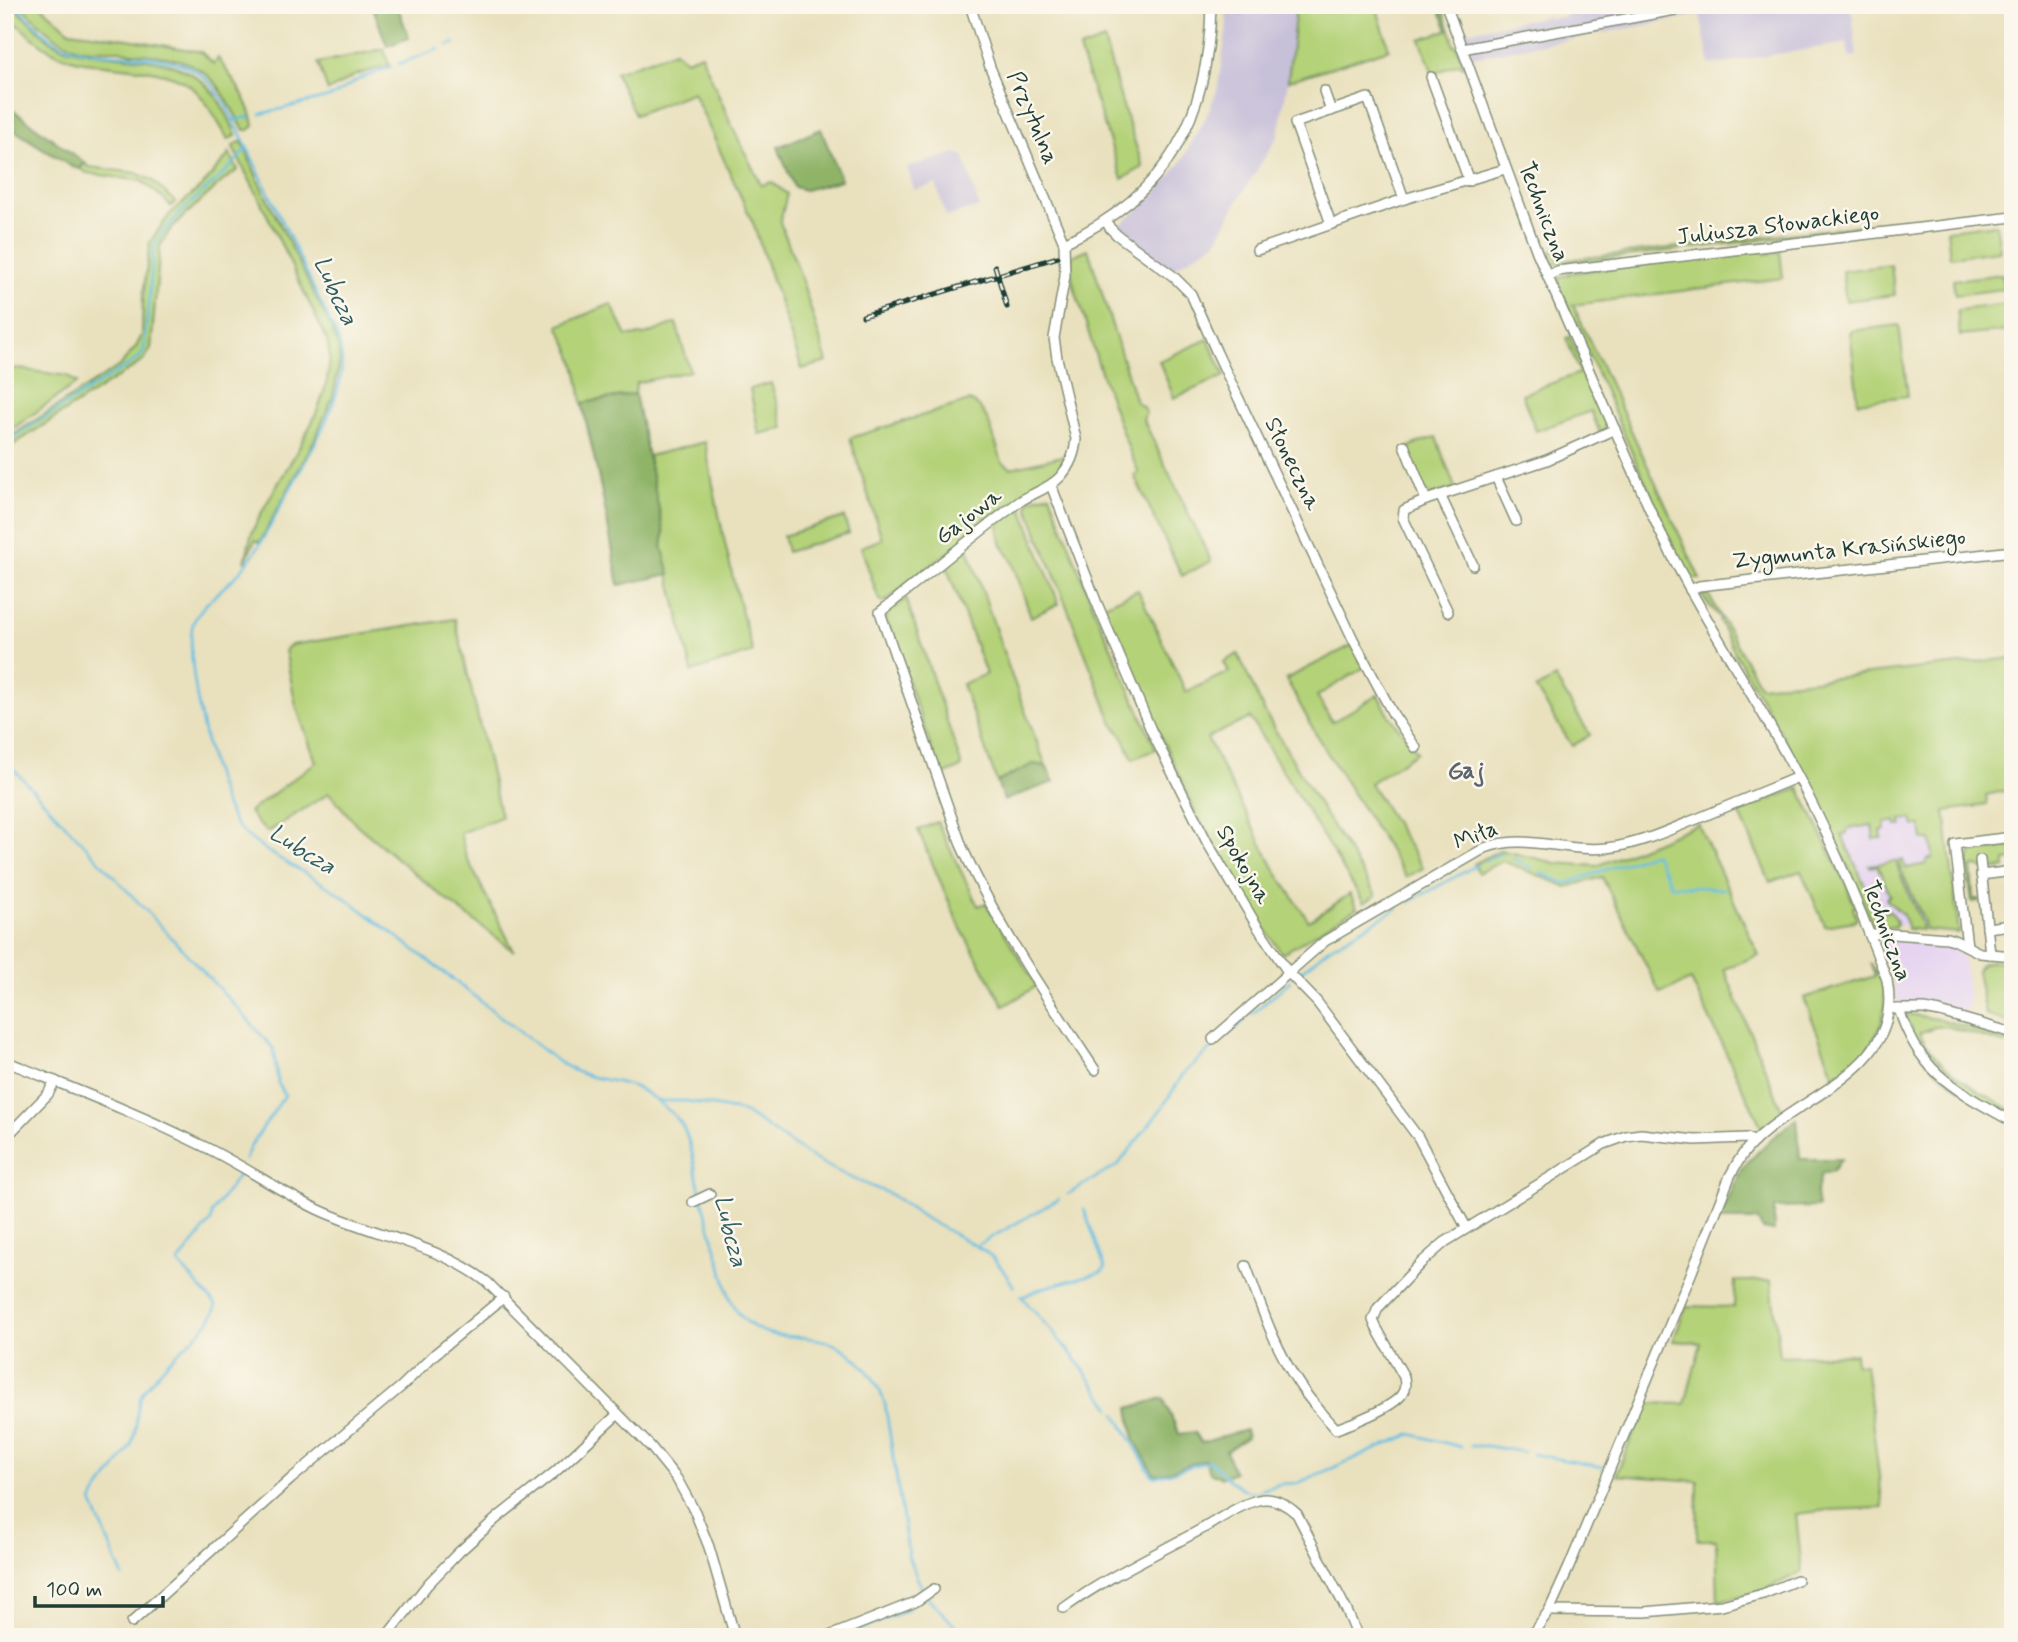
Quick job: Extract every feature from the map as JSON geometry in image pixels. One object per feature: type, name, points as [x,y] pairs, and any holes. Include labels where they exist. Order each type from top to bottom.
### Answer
[{"type":"street","name":"Przytulna","points":[[970,5],[990,67],[1064,243]]},
{"type":"street","points":[[1064,243],[1106,221],[1150,183],[1176,150],[1206,70],[1210,47],[1211,5]]},
{"type":"street","name":"Techniczna","points":[[1446,5],[1548,276],[1667,547],[1798,778],[1847,878],[1887,980],[1894,1008],[1917,1052],[1934,1072],[1954,1088],[2013,1122]]},
{"type":"street","points":[[1462,49],[1702,5]]},
{"type":"street","points":[[1431,77],[1469,181]]},
{"type":"street","points":[[1324,91],[1331,111]]},
{"type":"street","points":[[1331,224],[1295,123],[1368,98],[1404,199]]},
{"type":"street","points":[[1256,250],[1404,199],[1506,169]]},
{"type":"street","name":"Juliusza Słowackiego","points":[[1548,276],[1557,271],[2013,217]]},
{"type":"street","name":"Słoneczna","points":[[1106,221],[1117,235],[1167,272],[1191,294],[1353,639],[1393,714],[1416,748]]},
{"type":"street","name":"Gajowa","points":[[1064,243],[1065,276],[1054,338],[1076,439],[1071,462],[1051,485],[1021,500],[880,612],[973,872],[1005,930],[1095,1070]]},
{"type":"street","points":[[1448,612],[1403,518],[1405,509],[1547,460],[1615,429]]},
{"type":"street","points":[[1405,445],[1426,500]]},
{"type":"street","points":[[1496,477],[1516,521]]},
{"type":"street","name":"Spokojna","points":[[1051,485],[1096,601],[1151,730],[1191,812],[1236,892],[1288,972],[1317,1002],[1418,1137],[1466,1227]]},
{"type":"street","points":[[1440,495],[1473,565]]},
{"type":"street","name":"Zygmunta Krasińskiego","points":[[1690,590],[1699,586],[2013,551]]},
{"type":"street","name":"Miła","points":[[1213,1039],[1325,941],[1494,844],[1519,841],[1591,849],[1629,845],[1798,778]]},
{"type":"street","points":[[1967,946],[1955,844],[2013,837]]},
{"type":"street","points":[[1980,860],[1990,954]]},
{"type":"street","points":[[1982,875],[2005,872]]},
{"type":"street","points":[[1987,928],[2003,926]]},
{"type":"street","points":[[1870,934],[1947,938],[1980,953],[2013,956]]},
{"type":"street","points":[[1894,1008],[1940,1012],[2013,1032]]},
{"type":"street","name":"Techniczna","points":[[1530,1637],[1549,1611],[1618,1453],[1737,1163],[1754,1142],[1849,1074],[1867,1058],[1894,1008]]},
{"type":"street","points":[[5,1061],[179,1134],[316,1208],[355,1226],[443,1255],[476,1273],[618,1414],[677,1479],[709,1546],[735,1637]]},
{"type":"street","points":[[5,1138],[48,1094],[55,1082]]},
{"type":"street","points":[[1246,1266],[1292,1371],[1301,1387],[1336,1429],[1355,1423],[1398,1399],[1403,1392],[1404,1377],[1376,1327],[1374,1316],[1378,1308],[1421,1263],[1466,1227],[1604,1144],[1626,1136],[1640,1134],[1695,1140],[1747,1138],[1754,1142]]},
{"type":"street","points":[[693,1202],[710,1194]]},
{"type":"street","points":[[132,1622],[291,1479],[503,1297]]},
{"type":"street","points":[[386,1637],[428,1584],[459,1552],[555,1472],[618,1414]]},
{"type":"street","points":[[1064,1608],[1103,1581],[1241,1507],[1269,1499],[1288,1506],[1297,1514],[1358,1637]]},
{"type":"street","points":[[1549,1611],[1645,1612],[1721,1605],[1763,1594],[1797,1580]]},
{"type":"street","points":[[827,1637],[918,1600],[934,1589]]},
{"type":"shaded area","points":[[1226,5],[1295,5],[1288,81],[1278,136],[1237,202],[1217,241],[1171,270],[1117,228],[1155,194],[1180,164],[1205,119],[1217,91],[1227,27]]},
{"type":"shaded area","points":[[1564,5],[1851,5],[1857,56],[1849,57],[1847,43],[1710,65],[1700,15],[1473,57],[1463,32],[1548,16],[1549,19],[1566,16]]},
{"type":"shaded area","points":[[956,153],[964,156],[979,207],[946,217],[936,184],[914,190],[907,167]]},
{"type":"shaded area","points":[[1945,811],[1959,931],[1876,923],[1831,826]]},
{"type":"shaded area","points":[[1887,938],[1944,942],[1955,949],[1963,958],[1968,1008],[1959,1013],[1944,1005],[1899,1002],[1880,942]]},
{"type":"green space","points":[[5,5],[12,5],[50,41],[65,48],[153,60],[173,65],[191,74],[208,87],[222,106],[236,136],[228,139],[205,101],[186,83],[161,73],[62,56],[20,27],[5,13]]},
{"type":"green space","points":[[20,5],[40,5],[70,31],[201,52],[214,64],[218,58],[245,99],[254,126],[244,130],[220,89],[198,69],[167,57],[120,50],[80,49],[52,34]]},
{"type":"green space","points":[[372,5],[397,5],[409,38],[387,46]]},
{"type":"green space","points":[[1376,5],[1389,49],[1288,81],[1296,7]]},
{"type":"green space","points":[[1443,10],[1452,40],[1464,66],[1460,63],[1433,74],[1420,39],[1448,30],[1440,11]]},
{"type":"green space","points":[[1104,40],[1143,167],[1122,179],[1079,49]]},
{"type":"green space","points":[[384,49],[389,65],[356,75],[328,91],[318,63]]},
{"type":"green space","points":[[675,51],[686,60],[701,54],[761,185],[772,182],[787,194],[780,222],[801,277],[827,362],[802,369],[753,223],[693,92],[635,115],[615,72]]},
{"type":"green space","points":[[5,104],[85,163],[80,169],[72,167],[17,132],[5,121]]},
{"type":"green space","points":[[821,129],[841,180],[805,190],[794,187],[778,147]]},
{"type":"green space","points":[[242,141],[259,182],[332,329],[340,361],[333,397],[314,441],[260,542],[255,540],[245,562],[250,538],[263,509],[317,412],[329,363],[327,340],[234,150],[233,146]]},
{"type":"green space","points":[[229,152],[238,170],[183,217],[170,230],[160,246],[151,349],[143,361],[5,450],[5,440],[121,365],[136,347],[142,335],[143,296],[150,242],[170,214],[204,184]]},
{"type":"green space","points":[[85,163],[89,167],[136,173],[152,180],[175,202],[171,206],[141,181],[87,173],[80,169]]},
{"type":"green space","points":[[2013,210],[1552,265],[1545,254],[1554,250],[1558,261],[1975,212]]},
{"type":"green space","points":[[1996,224],[2000,251],[1950,257],[1947,230]]},
{"type":"green space","points":[[1088,249],[1136,402],[1146,412],[1143,419],[1211,561],[1182,576],[1134,475],[1139,473],[1108,394],[1074,285],[1072,256]]},
{"type":"green space","points":[[1764,250],[1765,254],[1780,252],[1783,278],[1573,305],[1700,579],[1692,579],[1673,546],[1558,280],[1569,273]]},
{"type":"green space","points":[[1891,265],[1895,295],[1846,301],[1842,271]]},
{"type":"green space","points":[[2002,274],[2004,289],[1955,295],[1953,280]]},
{"type":"green space","points":[[611,304],[627,336],[645,335],[676,323],[690,371],[636,383],[635,394],[582,403],[574,363],[558,326]]},
{"type":"green space","points":[[2006,304],[2008,331],[1960,336],[1957,310]]},
{"type":"green space","points":[[1899,325],[1908,396],[1858,402],[1850,331]]},
{"type":"green space","points":[[1570,337],[1607,422],[1605,431],[1600,433],[1591,411],[1536,431],[1522,394],[1580,373],[1566,338]]},
{"type":"green space","points":[[1208,339],[1225,376],[1174,398],[1159,361]]},
{"type":"green space","points":[[5,369],[67,376],[77,383],[5,434]]},
{"type":"green space","points":[[771,383],[784,428],[759,434],[750,389]]},
{"type":"green space","points":[[635,394],[664,534],[662,546],[670,574],[619,585],[582,403]]},
{"type":"green space","points":[[969,401],[982,410],[1002,462],[1011,468],[1067,455],[1063,467],[1017,499],[883,603],[879,600],[861,547],[882,539],[850,438]]},
{"type":"green space","points":[[1436,437],[1455,488],[1432,496],[1424,491],[1407,450],[1413,445]]},
{"type":"green space","points":[[705,442],[726,548],[753,652],[692,672],[662,546],[664,534],[648,456]]},
{"type":"green space","points":[[1050,494],[1092,604],[1156,749],[1133,759],[1123,737],[1113,724],[1028,508],[1028,502],[1034,498]]},
{"type":"green space","points":[[1018,508],[1022,508],[1059,604],[1031,617],[1011,559],[1001,543],[998,523]]},
{"type":"green space","points":[[844,517],[849,533],[787,552],[783,536]]},
{"type":"green space","points":[[968,548],[1046,766],[1033,764],[997,782],[962,684],[986,674],[946,565]]},
{"type":"green space","points":[[1138,590],[1186,692],[1229,672],[1224,662],[1238,654],[1264,711],[1376,895],[1364,903],[1250,718],[1207,738],[1275,870],[1309,921],[1350,894],[1357,908],[1282,954],[1237,885],[1194,809],[1102,606]]},
{"type":"green space","points":[[1708,594],[1760,686],[2013,658],[2013,789],[1986,795],[1987,805],[1945,811],[1959,933],[1925,930],[1924,921],[1899,861],[1903,860],[1906,868],[1926,864],[1926,860],[1933,858],[1931,840],[1923,840],[1921,826],[1914,826],[1912,819],[1901,820],[1902,826],[1897,826],[1896,821],[1885,823],[1885,830],[1881,831],[1882,838],[1874,839],[1872,825],[1847,829],[1847,833],[1842,835],[1878,914],[1889,911],[1897,924],[1894,927],[1876,926],[1872,923],[1852,874],[1790,749],[1736,655],[1719,620],[1721,619],[1701,595]]},
{"type":"green space","points":[[906,598],[962,767],[941,776],[886,619],[888,612]]},
{"type":"green space","points":[[455,619],[501,817],[460,833],[466,856],[514,951],[444,898],[357,825],[329,793],[268,832],[249,812],[316,762],[296,706],[285,650],[291,645]]},
{"type":"green space","points":[[1352,645],[1365,667],[1317,696],[1332,722],[1378,695],[1389,715],[1417,752],[1370,783],[1423,868],[1406,877],[1318,738],[1286,679]]},
{"type":"green space","points":[[1555,678],[1590,735],[1572,746],[1536,689]]},
{"type":"green space","points":[[1033,764],[1046,766],[1054,782],[1004,800],[997,782]]},
{"type":"green space","points":[[1799,788],[1846,884],[1855,907],[1855,921],[1825,926],[1801,871],[1770,882],[1739,812]]},
{"type":"green space","points":[[937,822],[978,906],[986,903],[1037,986],[1004,1006],[960,927],[918,830]]},
{"type":"green space","points":[[1698,824],[1759,955],[1724,969],[1782,1110],[1782,1114],[1762,1128],[1691,980],[1660,993],[1602,877],[1567,887],[1503,861],[1478,873],[1474,864],[1500,850],[1556,863],[1597,866]]},
{"type":"green space","points":[[2013,847],[2013,860],[2005,861],[2005,868],[1986,870],[1977,866],[1971,867],[1973,899],[1979,899],[1972,902],[1968,868],[1962,868],[1961,857],[1971,856],[1971,852]]},
{"type":"green space","points":[[1896,861],[1922,930],[1908,929],[1903,915],[1886,899],[1890,895],[1877,865],[1869,865]]},
{"type":"green space","points":[[2013,960],[2013,1024],[1985,1014],[1977,971],[1984,963]]},
{"type":"green space","points":[[1870,963],[1884,984],[1885,1007],[1880,1028],[1866,1052],[1842,1073],[1834,1076],[1804,998],[1875,976]]},
{"type":"green space","points":[[1904,1015],[1943,1020],[2013,1041],[2013,1046],[1946,1026],[1919,1033],[1948,1069],[2013,1111],[2013,1119],[1960,1089],[1927,1062]]},
{"type":"green space","points":[[1797,1118],[1800,1159],[1841,1159],[1833,1171],[1821,1174],[1816,1195],[1818,1207],[1774,1208],[1774,1231],[1763,1229],[1757,1220],[1719,1220],[1742,1168]]},
{"type":"green space","points":[[1735,1281],[1771,1281],[1780,1356],[1855,1354],[1856,1364],[1865,1364],[1883,1508],[1796,1514],[1802,1572],[1759,1592],[1718,1601],[1716,1540],[1697,1540],[1698,1481],[1616,1475],[1646,1403],[1685,1404],[1701,1343],[1673,1341],[1686,1306],[1734,1307]]},
{"type":"green space","points":[[1163,1398],[1179,1434],[1194,1432],[1201,1443],[1245,1430],[1247,1437],[1226,1451],[1234,1472],[1221,1478],[1210,1472],[1205,1460],[1157,1475],[1153,1473],[1134,1439],[1129,1408]]},
{"type":"waterway","name":"Lubcza","points":[[15,5],[45,34],[65,46],[82,51],[140,56],[178,63],[195,70],[209,82],[235,122],[339,341],[342,362],[340,379],[318,438],[257,548],[236,575],[201,609],[193,624],[193,666],[203,729],[229,813],[238,827],[262,847],[348,900],[557,1061],[586,1075],[636,1088],[656,1100],[678,1119],[689,1143],[725,1283],[741,1316],[767,1333],[815,1339],[839,1347],[859,1361],[881,1392],[909,1559],[923,1591]]},
{"type":"waterway","points":[[448,45],[455,43]]},
{"type":"waterway","points":[[399,64],[439,49]]},
{"type":"waterway","points":[[261,114],[333,96],[359,79],[391,67]]},
{"type":"waterway","points":[[233,120],[250,117]]},
{"type":"waterway","points":[[5,443],[139,358],[144,350],[154,246],[175,219],[225,172],[247,147]]},
{"type":"waterway","points":[[5,760],[273,1048],[278,1083],[285,1095],[250,1147],[245,1160]]},
{"type":"waterway","points":[[1485,861],[1502,854]]},
{"type":"waterway","points":[[1541,873],[1565,883],[1655,854],[1671,885],[1724,889]]},
{"type":"waterway","points":[[1512,858],[1532,868]]},
{"type":"waterway","points":[[1409,902],[1477,865]]},
{"type":"waterway","points":[[1299,973],[1329,948],[1398,908]]},
{"type":"waterway","points":[[1252,1014],[1290,981]]},
{"type":"waterway","points":[[1219,1042],[1245,1020]]},
{"type":"waterway","points":[[1068,1194],[1118,1165],[1162,1108],[1184,1073],[1212,1048]]},
{"type":"waterway","points":[[658,1101],[687,1101],[744,1112],[814,1159],[890,1194],[928,1220],[976,1246],[1059,1199]]},
{"type":"waterway","points":[[123,1577],[92,1502],[131,1445],[142,1394],[168,1362],[204,1327],[214,1312],[216,1305],[178,1263],[211,1221],[212,1213],[239,1174]]},
{"type":"waterway","points":[[1022,1297],[1042,1288],[1102,1272],[1105,1268],[1084,1209]]},
{"type":"waterway","points":[[977,1247],[994,1259],[1014,1287]]},
{"type":"waterway","points":[[1021,1296],[1074,1357],[1111,1408]]},
{"type":"waterway","points":[[1116,1414],[1155,1477],[1210,1461],[1229,1480],[1247,1491],[1255,1492],[1280,1484],[1298,1483],[1411,1434],[1461,1447]]},
{"type":"waterway","points":[[1471,1446],[1523,1452]]},
{"type":"waterway","points":[[1532,1454],[1603,1467]]},
{"type":"waterway","name":"Lubcza","points":[[927,1597],[966,1637]]},
{"type":"waterway","points":[[841,1637],[909,1609]]},
{"type":"railway","points":[[863,316],[1058,257]]},
{"type":"railway","points":[[995,266],[1007,307]]},
{"type":"district","name":"Gaj","points":[[1466,771]]}]
